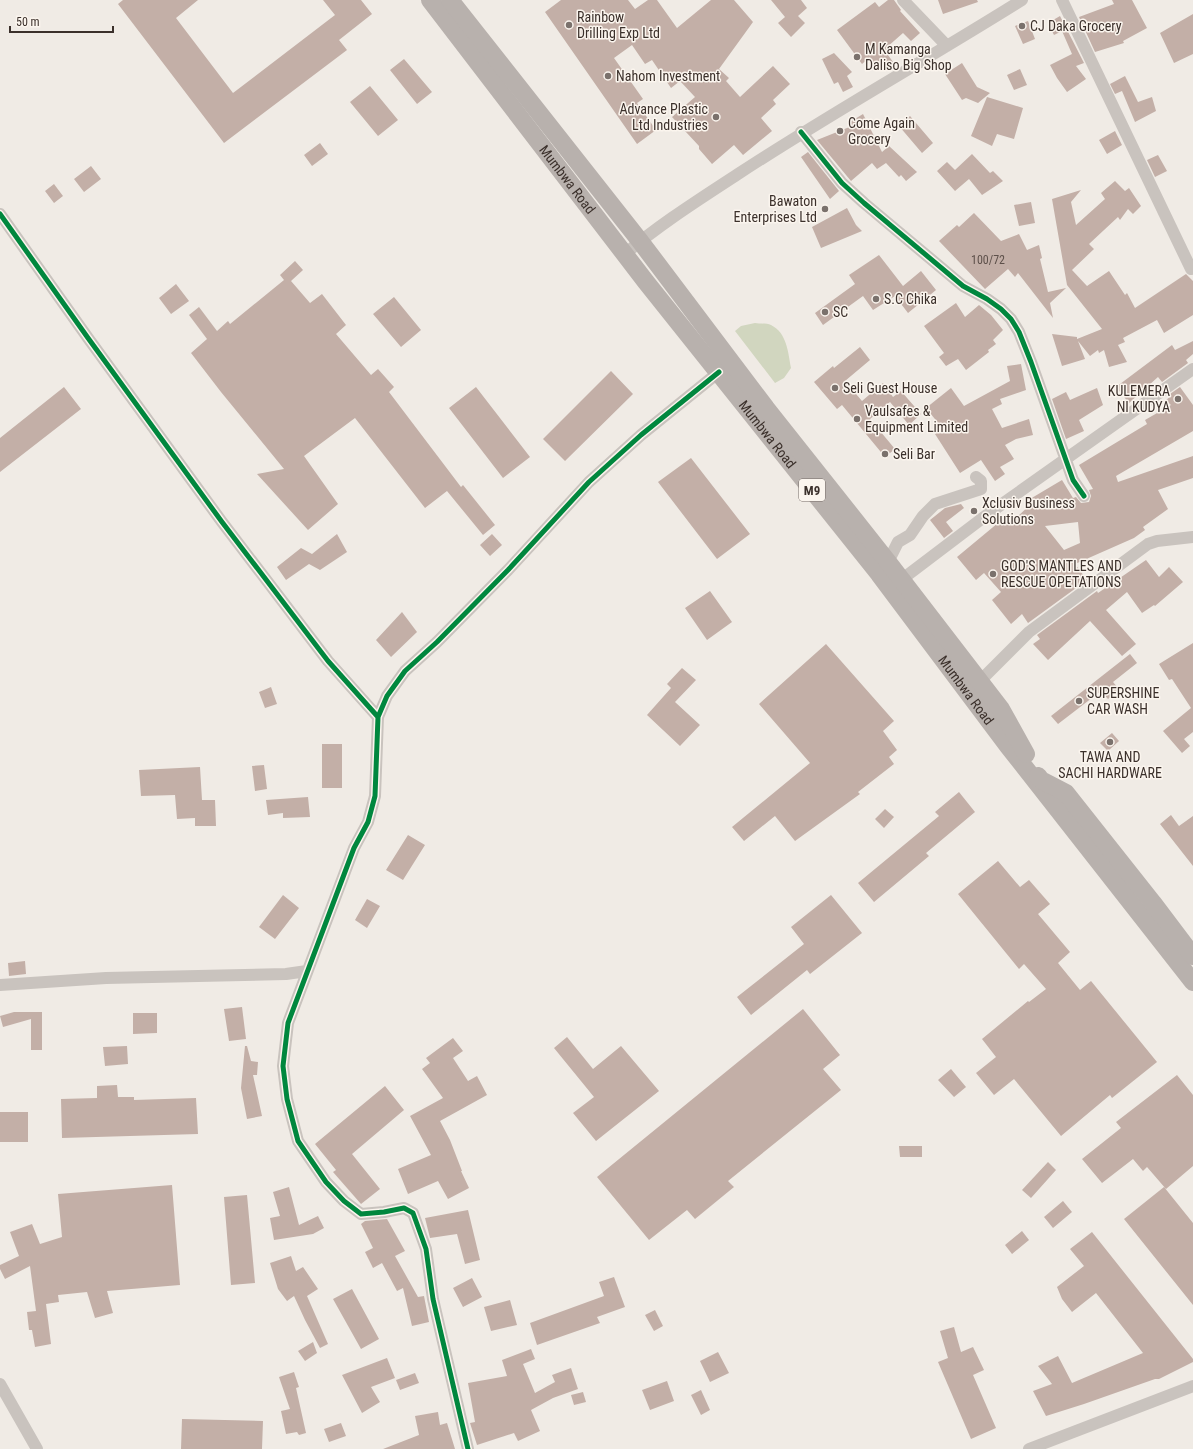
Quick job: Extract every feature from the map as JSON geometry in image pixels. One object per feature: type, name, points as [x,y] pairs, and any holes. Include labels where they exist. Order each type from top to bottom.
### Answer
[{"type":"main road","name":"Mumbwa Road","points":[[430,0],[625,254],[874,568],[1008,746],[1193,982]]},
{"type":"main road","name":"Mumbwa Road","points":[[450,0],[640,241],[766,408],[888,562],[1001,709],[1041,780],[1066,793],[1193,956]]},
{"type":"street","points":[[903,0],[929,29],[947,46]]},
{"type":"street","points":[[625,254],[640,241],[801,132],[1022,0]]},
{"type":"street","points":[[1062,0],[1191,269]]},
{"type":"street","points":[[801,132],[842,183],[864,203],[963,286],[988,299],[1001,309],[1010,320],[1018,332],[1032,362],[1065,460],[1073,480],[1084,496]]},
{"type":"street","points":[[0,214],[88,338],[231,534],[328,661],[378,717]]},
{"type":"street","points":[[901,580],[988,514],[1193,369]]},
{"type":"street","points":[[468,1449],[433,1299],[426,1249],[413,1213],[404,1208],[361,1214],[344,1201],[326,1182],[298,1141],[287,1099],[283,1066],[288,1023],[354,848],[368,822],[375,796],[378,717],[386,696],[405,671],[437,642],[508,570],[589,482],[641,435],[719,372]]},
{"type":"street","points":[[888,562],[898,542],[910,534],[923,516],[935,504],[981,489],[981,481],[976,477]]},
{"type":"street","points":[[980,682],[1029,632],[1148,544],[1158,541],[1193,537]]},
{"type":"street","points":[[0,985],[106,978],[286,974],[307,971]]},
{"type":"street","points":[[0,1384],[37,1449]]},
{"type":"street","points":[[1029,1449],[1193,1386]]},
{"type":"green space","points":[[755,323],[769,324],[776,328],[784,338],[788,349],[791,368],[784,378],[775,383],[735,331],[741,326]]},
{"type":"building","points":[[123,0],[198,0],[176,18],[233,93],[335,15],[323,0],[361,0],[372,14],[339,40],[347,50],[224,143],[118,4]]},
{"type":"building","points":[[561,0],[628,0],[635,9],[648,0],[657,0],[677,28],[711,0],[734,0],[753,22],[719,69],[729,78],[726,81],[740,97],[773,66],[790,84],[773,100],[776,104],[761,118],[772,131],[743,155],[734,145],[712,164],[699,149],[699,146],[672,117],[695,97],[680,81],[671,88],[652,60],[645,64],[632,45],[614,58],[643,99],[637,103],[656,130],[637,144],[545,12]]},
{"type":"building","points":[[771,0],[801,0],[807,8],[798,16],[805,23],[791,37],[778,23],[785,17]]},
{"type":"building","points":[[888,0],[894,0],[901,10],[900,11],[920,33],[911,41],[903,33],[886,48],[890,53],[888,55],[893,62],[879,71],[870,57],[862,64],[837,30],[875,2],[879,7]]},
{"type":"building","points":[[938,0],[977,0],[978,2],[943,14]]},
{"type":"building","points":[[1112,0],[1132,0],[1147,28],[1123,41],[1124,43],[1095,52],[1079,17],[1114,4]]},
{"type":"building","points":[[1193,14],[1193,54],[1174,63],[1160,33]]},
{"type":"building","points":[[1060,16],[1084,63],[1076,66],[1086,79],[1067,92],[1050,65],[1072,54],[1062,31],[1054,35],[1048,23]]},
{"type":"building","points":[[1028,21],[1035,39],[1023,44],[1015,26]]},
{"type":"building","points":[[834,53],[852,72],[847,76],[853,87],[843,92],[838,82],[834,84],[822,59]]},
{"type":"building","points":[[404,59],[432,92],[417,104],[390,70]]},
{"type":"building","points":[[962,63],[977,87],[990,93],[978,103],[966,98],[962,100],[945,74]]},
{"type":"building","points":[[1020,69],[1027,85],[1014,90],[1007,75]]},
{"type":"building","points":[[1125,76],[1138,102],[1152,97],[1156,111],[1135,122],[1122,91],[1115,94],[1110,84]]},
{"type":"building","points":[[370,86],[398,120],[378,136],[350,102]]},
{"type":"building","points":[[987,97],[1023,108],[1014,139],[997,134],[992,146],[971,136]]},
{"type":"building","points":[[863,114],[882,152],[889,146],[917,172],[906,181],[901,175],[899,177],[886,163],[877,169],[872,163],[851,181],[817,140],[852,126],[850,122]]},
{"type":"building","points":[[910,116],[933,143],[922,153],[899,126]]},
{"type":"building","points":[[1115,131],[1122,145],[1107,154],[1099,140]]},
{"type":"building","points":[[320,143],[328,154],[312,166],[304,155]]},
{"type":"building","points":[[808,152],[839,191],[830,199],[801,157]]},
{"type":"building","points":[[972,154],[990,173],[993,171],[1003,181],[982,195],[969,179],[955,191],[937,171],[947,162],[955,170]]},
{"type":"building","points":[[1158,155],[1167,171],[1155,177],[1147,160]]},
{"type":"building","points":[[91,166],[101,179],[84,192],[74,179]]},
{"type":"building","points":[[1115,181],[1125,191],[1129,188],[1141,206],[1133,214],[1128,209],[1120,220],[1118,217],[1089,244],[1094,249],[1072,270],[1087,286],[1109,271],[1125,295],[1127,293],[1135,308],[1186,274],[1193,281],[1193,315],[1164,333],[1157,320],[1123,338],[1125,342],[1118,345],[1127,362],[1109,367],[1104,350],[1099,353],[1098,350],[1090,356],[1078,341],[1085,359],[1062,366],[1052,334],[1077,337],[1077,339],[1102,329],[1067,285],[1052,199],[1081,190],[1071,202],[1076,225],[1105,199],[1101,193]]},
{"type":"building","points":[[54,184],[63,196],[54,203],[45,191]]},
{"type":"building","points":[[1031,202],[1035,223],[1019,226],[1014,205]]},
{"type":"building","points":[[847,208],[856,225],[862,231],[821,248],[812,227]]},
{"type":"building","points":[[974,213],[1001,241],[1019,234],[1027,250],[1039,245],[1042,258],[1040,259],[1048,292],[1066,288],[1050,303],[1053,318],[1018,273],[1015,277],[1008,269],[985,289],[939,241],[957,225],[959,227]]},
{"type":"building","points":[[879,255],[903,286],[921,271],[936,290],[908,313],[895,296],[873,310],[863,296],[823,325],[815,313],[855,284],[849,275]]},
{"type":"building","points":[[295,261],[303,270],[291,281],[310,303],[322,294],[346,325],[336,334],[371,375],[378,369],[394,387],[389,392],[461,487],[463,485],[495,525],[483,535],[447,491],[425,508],[355,418],[304,456],[338,504],[308,530],[257,474],[284,469],[191,353],[207,339],[189,315],[199,307],[217,331],[228,321],[230,324],[284,280],[280,275]]},
{"type":"building","points":[[176,284],[189,301],[171,314],[159,298]]},
{"type":"building","points":[[394,297],[421,330],[401,347],[373,314]]},
{"type":"building","points":[[956,303],[965,317],[979,305],[991,315],[1003,330],[993,340],[996,344],[988,350],[989,352],[966,370],[958,359],[946,366],[939,357],[944,353],[924,326]]},
{"type":"building","points":[[1193,341],[1193,354],[1186,360],[1188,363],[1162,382],[1158,377],[1129,403],[1116,387],[1172,345],[1175,350]]},
{"type":"building","points":[[860,347],[870,360],[845,381],[862,401],[883,383],[893,397],[901,391],[921,414],[909,425],[890,402],[870,419],[895,449],[885,457],[842,405],[837,409],[814,382],[833,366],[834,368]]},
{"type":"building","points":[[1021,364],[1026,390],[1000,399],[1002,404],[992,409],[1002,428],[1029,419],[1033,435],[1016,439],[1005,445],[1014,459],[1000,467],[1005,474],[995,481],[981,460],[960,473],[935,434],[943,429],[926,408],[951,388],[964,406],[1010,381],[1007,366]]},
{"type":"building","points":[[611,371],[633,394],[565,461],[543,439]]},
{"type":"building","points":[[64,387],[81,409],[0,472],[0,438]]},
{"type":"building","points":[[476,387],[530,457],[503,478],[449,408]]},
{"type":"building","points":[[1180,387],[1193,405],[1193,431],[1116,476],[1118,482],[1193,456],[1193,478],[1158,490],[1168,509],[1143,527],[1145,530],[1134,538],[1075,564],[1087,580],[1028,623],[1022,614],[1011,624],[992,600],[1001,592],[984,573],[976,580],[957,557],[1010,513],[1015,519],[1033,502],[1030,499],[1062,480],[1073,498],[1076,497],[1081,503],[1089,502],[1091,496],[1089,490],[1093,489],[1079,465],[1147,424],[1145,420],[1171,405],[1166,400],[1171,396],[1170,394]],"holes":[[[1078,522],[1080,543],[1064,550],[1045,526]]]},
{"type":"building","points":[[1097,388],[1103,405],[1079,420],[1084,431],[1066,439],[1052,399],[1066,392],[1070,400]]},
{"type":"building","points":[[691,458],[750,534],[717,559],[658,482]]},
{"type":"building","points":[[961,504],[964,508],[946,522],[953,531],[944,538],[930,520],[945,508]]},
{"type":"building","points":[[337,534],[347,552],[320,570],[309,564],[286,580],[277,567],[301,548],[312,554]]},
{"type":"building","points":[[492,534],[502,545],[490,556],[480,545]]},
{"type":"building","points":[[1146,560],[1159,577],[1169,567],[1183,582],[1155,606],[1154,605],[1142,613],[1127,592],[1106,610],[1136,644],[1122,656],[1090,621],[1048,660],[1033,644],[1040,639],[1037,635],[1097,591],[1098,593]]},
{"type":"building","points":[[710,591],[732,622],[707,640],[685,608]]},
{"type":"building","points":[[402,612],[417,632],[391,657],[376,640]]},
{"type":"building","points":[[1193,643],[1193,732],[1184,739],[1190,746],[1182,753],[1163,731],[1191,708],[1172,679],[1169,680],[1159,664]]},
{"type":"building","points":[[826,644],[894,721],[883,731],[897,750],[889,757],[894,764],[858,792],[860,794],[795,841],[775,816],[744,841],[732,827],[810,763],[759,704]]},
{"type":"building","points":[[1130,654],[1137,663],[1113,682],[1119,689],[1108,699],[1101,691],[1058,724],[1051,716]]},
{"type":"building","points":[[682,668],[696,680],[675,702],[700,725],[680,746],[647,715],[671,688],[667,684]]},
{"type":"building","points":[[271,687],[277,704],[265,708],[259,692]]},
{"type":"building","name":"TAWA AND SACHI HARDWARE","points":[[1112,733],[1119,741],[1108,751],[1100,743]]},
{"type":"building","points":[[322,744],[342,744],[342,788],[322,788]]},
{"type":"building","points":[[264,765],[267,789],[255,791],[252,766]]},
{"type":"building","points":[[200,767],[202,800],[215,800],[216,826],[195,826],[195,818],[177,819],[175,795],[141,796],[139,770]]},
{"type":"building","points":[[959,792],[975,812],[926,853],[929,856],[874,902],[858,883],[939,816],[935,812]]},
{"type":"building","points":[[308,797],[310,817],[283,818],[283,813],[268,815],[266,800]]},
{"type":"building","points":[[885,809],[894,817],[884,828],[875,819]]},
{"type":"building","points":[[1171,815],[1179,826],[1193,816],[1193,866],[1160,824]]},
{"type":"building","points":[[408,835],[425,845],[403,880],[386,870]]},
{"type":"building","points":[[998,861],[1020,887],[1029,880],[1050,904],[1038,914],[1070,952],[1058,963],[1080,990],[1091,981],[1157,1062],[1112,1098],[1110,1095],[1061,1136],[1014,1079],[994,1095],[976,1073],[996,1057],[982,1039],[1028,1001],[1029,1002],[1046,989],[1024,964],[1019,969],[958,894]]},
{"type":"building","points":[[283,895],[299,908],[275,939],[259,927]]},
{"type":"building","points":[[831,895],[862,933],[810,974],[807,970],[751,1015],[737,997],[804,944],[791,927]]},
{"type":"building","points":[[367,899],[380,906],[367,928],[355,920]]},
{"type":"building","points":[[25,961],[26,974],[9,976],[8,963]]},
{"type":"building","points":[[242,1007],[246,1039],[229,1041],[224,1009]]},
{"type":"building","points":[[803,1009],[840,1055],[823,1069],[841,1090],[728,1181],[734,1187],[695,1219],[687,1210],[649,1240],[597,1177]]},
{"type":"building","points":[[14,1012],[42,1012],[42,1050],[31,1050],[31,1019],[3,1027],[0,1016]]},
{"type":"building","points":[[133,1013],[157,1013],[157,1033],[133,1034]]},
{"type":"building","points":[[567,1037],[593,1069],[621,1046],[659,1091],[596,1141],[573,1113],[594,1097],[554,1048]]},
{"type":"building","points":[[453,1038],[463,1051],[453,1058],[468,1081],[477,1076],[487,1095],[440,1121],[450,1140],[469,1188],[448,1199],[438,1181],[408,1194],[398,1169],[431,1155],[410,1116],[443,1098],[422,1069],[430,1063],[426,1058]]},
{"type":"building","points":[[127,1046],[128,1064],[105,1066],[103,1047]]},
{"type":"building","points":[[245,1046],[247,1046],[251,1061],[258,1062],[257,1075],[253,1075],[262,1116],[247,1119],[241,1088]]},
{"type":"building","points":[[951,1069],[966,1087],[954,1097],[938,1080]]},
{"type":"building","points":[[1177,1075],[1193,1095],[1193,1166],[1166,1189],[1147,1167],[1143,1171],[1133,1159],[1102,1183],[1082,1159],[1121,1128],[1116,1122]]},
{"type":"building","points":[[117,1085],[118,1097],[134,1097],[134,1100],[196,1098],[198,1134],[62,1138],[61,1099],[97,1098],[97,1086]]},
{"type":"building","points":[[385,1086],[404,1110],[352,1154],[380,1189],[361,1204],[333,1172],[336,1170],[315,1144]]},
{"type":"building","points":[[0,1112],[28,1112],[28,1142],[0,1142]]},
{"type":"building","points":[[899,1146],[922,1146],[922,1157],[900,1157]]},
{"type":"building","points":[[1048,1162],[1056,1170],[1031,1198],[1022,1190]]},
{"type":"building","points":[[172,1185],[180,1285],[107,1291],[113,1313],[95,1318],[87,1292],[58,1295],[59,1302],[46,1304],[51,1344],[35,1347],[32,1330],[29,1330],[27,1312],[36,1311],[30,1266],[5,1279],[0,1269],[0,1265],[19,1256],[10,1232],[32,1224],[40,1244],[62,1237],[58,1194]]},
{"type":"building","points":[[289,1187],[299,1225],[318,1216],[324,1228],[313,1234],[274,1240],[270,1218],[280,1216],[273,1192]]},
{"type":"building","points":[[1164,1187],[1193,1223],[1193,1305],[1124,1219]]},
{"type":"building","points":[[247,1195],[255,1283],[231,1285],[224,1197]]},
{"type":"building","points":[[1063,1201],[1072,1212],[1053,1228],[1044,1217]]},
{"type":"building","points":[[468,1210],[480,1260],[465,1264],[457,1234],[430,1238],[425,1218]]},
{"type":"building","points":[[387,1219],[405,1251],[395,1256],[418,1297],[424,1296],[429,1322],[412,1326],[403,1288],[397,1291],[382,1263],[373,1268],[365,1252],[373,1248],[361,1224],[365,1221]]},
{"type":"building","points":[[1022,1231],[1029,1240],[1012,1254],[1005,1245]]},
{"type":"building","points":[[1092,1232],[1193,1359],[1193,1362],[1159,1379],[1155,1379],[1046,1416],[1033,1391],[1052,1384],[1038,1366],[1058,1356],[1072,1383],[1143,1353],[1096,1293],[1072,1312],[1062,1299],[1057,1287],[1084,1266],[1070,1249]]},
{"type":"building","points":[[291,1256],[296,1271],[303,1267],[318,1289],[307,1296],[328,1344],[320,1348],[294,1296],[287,1301],[278,1289],[270,1263]]},
{"type":"building","points":[[614,1277],[625,1307],[597,1317],[600,1323],[537,1345],[530,1323],[604,1296],[599,1282]]},
{"type":"building","points":[[472,1278],[482,1297],[463,1307],[453,1288]]},
{"type":"building","points":[[352,1289],[379,1339],[361,1349],[333,1299]]},
{"type":"building","points":[[510,1300],[517,1325],[491,1331],[484,1307]]},
{"type":"building","points":[[655,1310],[663,1326],[654,1331],[645,1315]]},
{"type":"building","points":[[954,1327],[961,1352],[973,1347],[984,1370],[973,1375],[996,1428],[971,1439],[938,1362],[948,1358],[940,1331]]},
{"type":"building","points":[[313,1342],[317,1353],[305,1361],[298,1351]]},
{"type":"building","points":[[531,1349],[535,1359],[523,1364],[535,1393],[555,1382],[552,1375],[571,1368],[578,1389],[553,1398],[531,1410],[540,1431],[518,1441],[514,1433],[477,1445],[470,1423],[475,1422],[468,1383],[507,1376],[502,1360]]},
{"type":"building","points":[[718,1352],[729,1373],[710,1382],[700,1361]]},
{"type":"building","points":[[387,1358],[395,1378],[371,1387],[380,1402],[362,1413],[342,1375]]},
{"type":"building","points":[[294,1372],[299,1387],[296,1388],[306,1433],[299,1435],[297,1432],[286,1434],[281,1411],[290,1409],[279,1377]]},
{"type":"building","points":[[415,1373],[419,1383],[400,1390],[396,1380]]},
{"type":"building","points":[[667,1381],[674,1401],[650,1410],[642,1390]]},
{"type":"building","points":[[701,1390],[710,1410],[701,1415],[691,1395]]},
{"type":"building","points":[[583,1392],[586,1402],[574,1405],[571,1395]]},
{"type":"building","points":[[438,1412],[440,1425],[447,1423],[455,1449],[383,1449],[419,1435],[415,1416]]},
{"type":"building","points":[[182,1419],[263,1421],[262,1449],[181,1449]]},
{"type":"building","points":[[341,1423],[346,1436],[329,1442],[324,1429]]},
{"type":"cycle path","points":[[801,132],[842,183],[864,203],[963,286],[987,299],[1001,309],[1011,319],[1019,332],[1031,362],[1073,480],[1084,496]]},
{"type":"cycle path","points":[[0,214],[222,522],[328,661],[378,717]]},
{"type":"cycle path","points":[[468,1449],[433,1299],[426,1249],[413,1213],[404,1208],[361,1214],[344,1201],[326,1182],[298,1141],[287,1099],[283,1066],[288,1023],[354,848],[368,822],[375,796],[378,717],[387,696],[405,671],[437,642],[508,570],[589,482],[641,435],[719,372]]},
{"type":"place","name":"Rainbow Drilling Exp Ltd","points":[[569,25]]},
{"type":"place","name":"CJ Daka Grocery","points":[[1022,26]]},
{"type":"place","name":"M Kamanga Daliso Big Shop","points":[[857,57]]},
{"type":"place","name":"Nahom Investment","points":[[608,76]]},
{"type":"place","name":"Advance Plastic Ltd Industries","points":[[716,117]]},
{"type":"place","name":"Come Again Grocery","points":[[840,131]]},
{"type":"place","name":"Bawaton Enterprises Ltd","points":[[825,209]]},
{"type":"place","name":"S.C Chika","points":[[876,299]]},
{"type":"place","name":"SC","points":[[825,312]]},
{"type":"place","name":"Seli Guest House","points":[[835,388]]},
{"type":"place","name":"KULEMERA NI KUDYA","points":[[1178,399]]},
{"type":"place","name":"Vaulsafes & Equipment Limited","points":[[857,419]]},
{"type":"place","name":"Seli Bar","points":[[885,454]]},
{"type":"place","name":"Xclusiv Business Solutions","points":[[974,511]]},
{"type":"place","name":"GOD'S MANTLES AND RESCUE OPETATIONS","points":[[993,574]]},
{"type":"place","name":"SUPERSHINE CAR WASH","points":[[1079,701]]},
{"type":"place","name":"TAWA AND SACHI HARDWARE","points":[[1110,742]]}]
